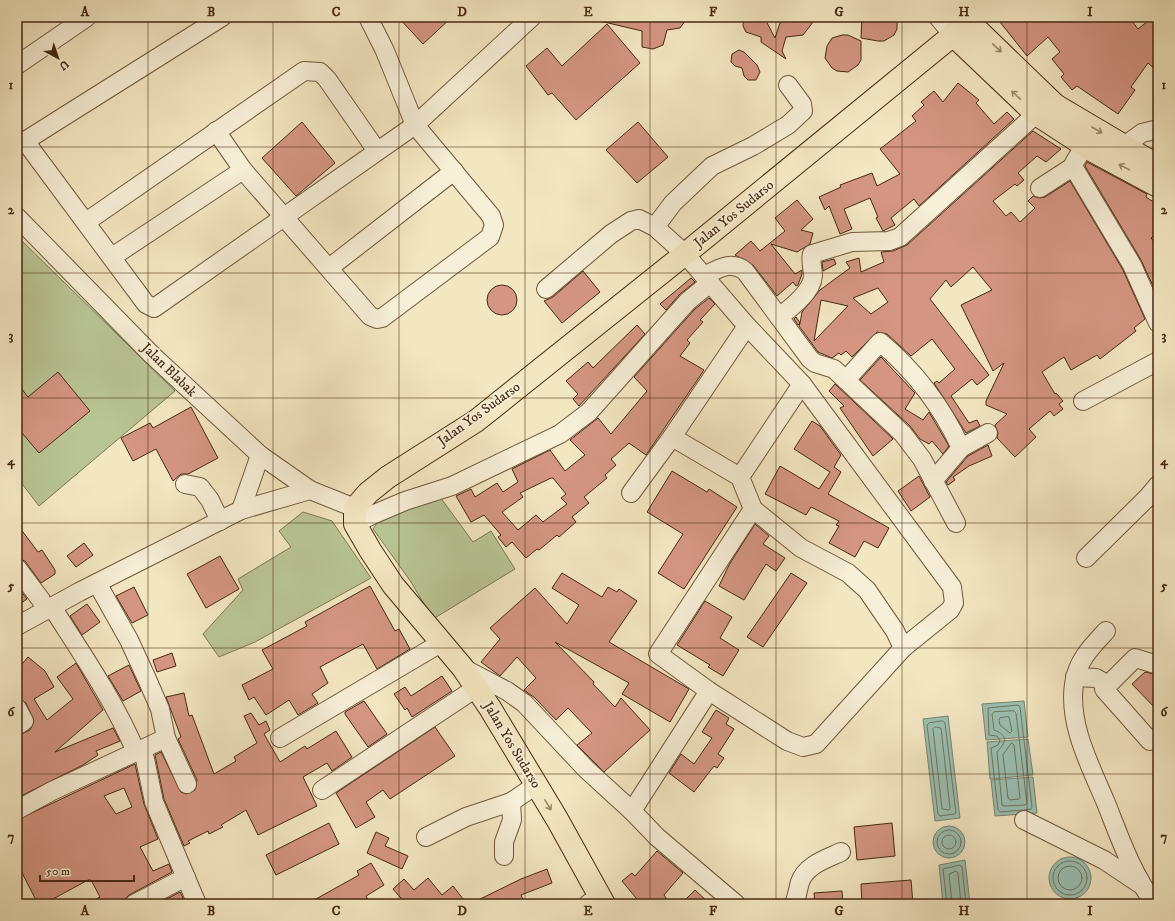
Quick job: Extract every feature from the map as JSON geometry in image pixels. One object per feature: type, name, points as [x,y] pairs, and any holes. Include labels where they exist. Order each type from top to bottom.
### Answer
[{"type":"highway","points":[[962,24],[1036,114],[1085,145],[1158,186]]},
{"type":"highway","points":[[962,24],[1055,106],[1158,166]]},
{"type":"highway","name":"Jalan Yos Sudarso","points":[[524,793],[490,708],[463,668],[393,585],[370,550],[350,511],[368,493],[388,477],[476,420],[685,254],[962,24]]},
{"type":"highway","points":[[424,622],[434,647],[466,694],[524,793],[593,904]]},
{"type":"street","points":[[17,65],[87,17]]},
{"type":"street","points":[[222,17],[21,144],[86,222],[146,304],[154,308],[415,125],[532,17]]},
{"type":"street","points":[[216,131],[242,170],[284,216],[370,316],[377,319],[382,318],[490,237],[494,224],[491,216],[415,125],[383,46],[368,17]]},
{"type":"street","points":[[938,17],[962,24]]},
{"type":"street","points":[[86,222],[304,71],[312,70],[320,72],[327,79],[377,151]]},
{"type":"street","points":[[655,227],[673,203],[712,166],[753,146],[788,125],[803,111],[802,104],[788,85]]},
{"type":"street","points":[[779,317],[789,309],[810,286],[813,276],[812,254],[852,242],[889,240],[900,236],[1036,114]]},
{"type":"street","points":[[1124,146],[1142,133],[1158,129]]},
{"type":"street","points":[[1040,188],[1074,166],[1085,145]]},
{"type":"street","points":[[1074,166],[1132,265],[1158,323]]},
{"type":"street","points":[[112,257],[242,170]]},
{"type":"street","points":[[329,268],[454,171]]},
{"type":"street","name":"Jalan Blabak","points":[[17,216],[152,355],[260,455],[310,490],[350,511]]},
{"type":"street","points":[[546,289],[612,234],[631,221],[639,219],[655,227],[685,254],[747,326],[802,384],[952,587],[954,603],[950,610],[903,648],[816,744],[810,746],[803,747],[787,741],[709,691],[658,654],[753,509]]},
{"type":"street","points":[[350,511],[372,515],[405,501],[452,486],[560,434],[589,412],[707,280],[727,265],[741,268],[810,359],[815,363],[834,369],[903,434],[922,459],[956,523]]},
{"type":"street","points":[[631,493],[672,437],[747,326]]},
{"type":"street","points":[[846,380],[880,342],[912,372],[939,408],[962,448]]},
{"type":"street","points":[[1083,401],[1158,361]]},
{"type":"street","points":[[740,477],[802,384]]},
{"type":"street","points":[[933,480],[962,448],[988,433]]},
{"type":"street","points":[[672,437],[740,477],[753,509],[801,548],[848,573],[867,590],[895,631],[903,648]]},
{"type":"street","points":[[241,510],[260,455]]},
{"type":"street","points":[[185,484],[200,487],[210,500],[220,521]]},
{"type":"street","points":[[1086,558],[1147,498],[1158,485]]},
{"type":"street","points":[[17,626],[97,583],[241,510],[310,490]]},
{"type":"street","points":[[17,568],[49,609],[100,683],[138,751],[145,759],[154,802],[197,904]]},
{"type":"street","points":[[97,583],[129,640],[147,679],[160,709],[166,738],[187,784]]},
{"type":"street","points":[[1106,631],[1082,657],[1075,677],[1073,697],[1080,741],[1128,859],[1152,896]]},
{"type":"street","points":[[280,738],[434,647]]},
{"type":"street","points":[[1150,741],[1104,690],[1135,658],[1158,665]]},
{"type":"street","points":[[463,668],[507,691],[524,703],[585,768],[632,811],[657,837],[736,904]]},
{"type":"street","points":[[1075,677],[1096,678],[1108,686]]},
{"type":"street","points":[[632,811],[709,691]]},
{"type":"street","points":[[322,790],[466,694]]},
{"type":"street","points":[[17,708],[24,721],[17,726]]},
{"type":"street","points":[[17,810],[52,791],[166,738]]},
{"type":"street","points":[[426,837],[466,817],[524,793]]},
{"type":"street","points":[[504,856],[504,842],[524,793]]},
{"type":"street","points":[[1024,820],[1104,860],[1152,896]]},
{"type":"street","points":[[794,904],[800,884],[807,872],[813,866],[841,852]]},
{"type":"street","points":[[134,904],[186,877]]},
{"type":"green space","points":[[17,236],[175,391],[39,506],[17,477]]},
{"type":"green space","points":[[440,497],[473,542],[491,531],[515,569],[433,619],[411,582],[373,529],[382,516]]},
{"type":"green space","points":[[303,512],[332,521],[371,578],[255,642],[219,657],[203,634],[243,590],[238,579],[291,547],[279,531]]},
{"type":"water","points":[[1024,701],[1028,737],[986,740],[982,704]]},
{"type":"water","points":[[948,716],[960,818],[935,821],[923,719]]},
{"type":"water","points":[[1028,739],[1033,775],[990,779],[987,742]]},
{"type":"water","points":[[1033,777],[1037,813],[995,816],[991,780]]},
{"type":"water","points":[[946,826],[952,826],[962,833],[965,842],[964,848],[958,855],[952,858],[946,858],[936,851],[933,845],[933,839],[940,829]]},
{"type":"water","points":[[1066,857],[1074,857],[1082,860],[1088,866],[1091,878],[1088,890],[1082,896],[1074,899],[1066,899],[1058,896],[1052,890],[1049,882],[1049,874],[1052,866],[1058,860]]},
{"type":"water","points":[[965,860],[970,904],[943,904],[939,865]]},
{"type":"building","points":[[398,17],[452,17],[423,44]]},
{"type":"building","points":[[600,17],[688,17],[680,28],[667,30],[663,45],[653,49],[642,47],[642,31],[600,21]]},
{"type":"building","points":[[744,17],[764,17],[775,38],[782,17],[817,17],[803,35],[786,37],[782,51],[786,59],[761,42],[761,37],[746,32],[743,26]]},
{"type":"building","points":[[862,17],[897,17],[897,29],[894,35],[884,41],[861,38]]},
{"type":"building","points":[[996,17],[1129,17],[1138,29],[1153,17],[1158,17],[1158,72],[1148,63],[1131,87],[1135,90],[1118,114],[1077,86],[1072,90],[1061,77],[1064,74],[1052,59],[1060,52],[1048,37],[1027,56]]},
{"type":"building","points":[[607,24],[640,63],[576,120],[552,93],[548,95],[526,66],[547,48],[562,66]]},
{"type":"building","points":[[848,35],[861,41],[861,60],[858,65],[848,72],[837,71],[832,68],[825,58],[827,46],[832,38]]},
{"type":"building","points":[[739,50],[744,52],[757,65],[760,72],[756,80],[748,80],[744,76],[742,68],[735,66],[731,62],[732,54]]},
{"type":"building","points":[[958,83],[979,100],[976,103],[994,124],[1007,112],[1014,119],[919,206],[914,199],[891,218],[895,225],[883,231],[876,218],[878,217],[870,198],[844,209],[852,229],[840,234],[829,206],[825,210],[819,197],[841,187],[840,185],[872,173],[877,186],[900,174],[880,149],[916,121],[912,116],[924,105],[921,102],[934,91],[943,102]]},
{"type":"building","points":[[302,122],[335,163],[296,196],[262,158]]},
{"type":"building","points":[[638,122],[668,157],[637,183],[606,150]]},
{"type":"building","points":[[1033,131],[1061,149],[1046,162],[1037,156],[1018,173],[1024,180],[1017,186],[1015,184],[993,201],[1006,216],[1011,212],[1020,222],[1035,208],[1028,201],[1033,196],[1040,198],[1045,197],[1070,181],[1123,270],[1145,319],[1134,328],[1136,331],[1100,359],[1097,355],[1071,370],[1064,357],[1042,372],[1055,394],[1056,393],[1063,401],[1059,404],[1063,409],[1054,416],[1050,411],[1029,429],[1036,437],[1015,457],[997,438],[998,433],[995,425],[1007,414],[986,405],[986,401],[1004,363],[993,371],[961,305],[992,290],[973,267],[951,287],[946,280],[930,299],[989,375],[977,385],[972,379],[951,396],[969,423],[977,420],[980,426],[966,433],[934,383],[937,381],[939,383],[955,369],[932,339],[911,356],[887,334],[877,332],[852,357],[846,351],[841,355],[839,353],[832,358],[818,352],[799,326],[802,312],[820,290],[850,268],[846,262],[859,258],[861,272],[884,262],[881,252],[893,251],[907,245]],"holes":[[[878,288],[888,302],[871,314],[853,298]],[[821,300],[848,306],[814,341]]]},
{"type":"building","points":[[1087,162],[1147,194],[1146,197],[1158,205],[1158,232],[1151,238],[1158,247],[1158,297],[1141,260],[1085,166]]},
{"type":"building","points":[[797,200],[813,219],[801,230],[813,233],[810,244],[797,252],[771,244],[795,274],[802,270],[798,285],[796,286],[793,282],[777,296],[753,265],[735,255],[751,241],[760,251],[785,231],[775,218]]},
{"type":"building","points":[[834,259],[836,264],[823,271],[822,262]]},
{"type":"building","points":[[583,271],[600,292],[562,323],[544,301],[553,297]]},
{"type":"building","points":[[691,278],[695,282],[680,294],[666,310],[660,304]]},
{"type":"building","points":[[502,285],[513,289],[517,300],[513,311],[502,315],[491,311],[487,300],[491,289]]},
{"type":"building","points":[[709,298],[715,304],[700,320],[703,322],[687,340],[690,343],[680,356],[704,370],[646,455],[629,443],[611,459],[616,465],[605,475],[607,478],[584,497],[589,503],[572,517],[576,522],[559,537],[557,535],[539,550],[537,549],[526,558],[512,542],[506,547],[498,537],[501,535],[484,515],[471,522],[456,496],[471,489],[475,497],[497,483],[503,492],[518,482],[512,469],[550,450],[565,471],[585,455],[570,440],[598,418],[611,434],[647,391],[634,377],[695,309]],"holes":[[[553,478],[566,494],[561,498],[567,504],[543,522],[536,515],[518,530],[502,512],[523,497],[520,493]]]},
{"type":"building","points":[[796,317],[800,323],[798,325],[794,319]]},
{"type":"building","points":[[637,325],[645,334],[579,406],[573,399],[578,394],[566,381],[588,362],[593,368]]},
{"type":"building","points":[[881,357],[915,393],[905,409],[923,420],[929,412],[949,446],[943,454],[932,441],[929,444],[920,439],[910,426],[860,380]]},
{"type":"building","points":[[58,372],[90,411],[39,453],[17,427],[17,383],[28,397]]},
{"type":"building","points":[[835,384],[893,439],[873,456],[840,408],[844,406],[829,391]]},
{"type":"building","points":[[191,407],[218,458],[188,474],[181,474],[173,481],[156,449],[133,461],[121,438],[150,423],[153,428]]},
{"type":"building","points":[[812,421],[820,426],[841,455],[834,467],[841,472],[828,494],[889,528],[878,548],[864,541],[855,557],[829,543],[839,526],[836,525],[839,521],[811,507],[806,515],[765,494],[780,466],[819,489],[830,472],[794,449]]},
{"type":"building","points":[[988,445],[992,456],[969,466],[953,477],[955,480],[948,485],[946,482],[968,456]]},
{"type":"building","points":[[672,471],[707,492],[709,489],[737,507],[684,589],[658,573],[683,534],[647,512]]},
{"type":"building","points":[[919,476],[930,497],[911,511],[898,491]]},
{"type":"building","points":[[17,524],[38,552],[42,550],[55,570],[55,574],[41,583],[25,561],[17,558]]},
{"type":"building","points":[[755,524],[769,536],[763,544],[785,558],[776,571],[766,564],[744,600],[719,586],[729,565]]},
{"type":"building","points":[[84,543],[93,555],[76,567],[67,556]]},
{"type":"building","points":[[220,556],[239,589],[206,608],[187,574]]},
{"type":"building","points":[[562,573],[602,597],[608,587],[617,592],[619,589],[637,601],[609,642],[689,689],[670,722],[622,694],[629,683],[555,642],[594,682],[593,684],[615,707],[621,698],[650,730],[604,772],[577,745],[592,733],[568,708],[556,720],[535,698],[524,690],[536,678],[517,657],[500,676],[481,662],[500,639],[490,628],[535,588],[567,624],[579,605],[552,588]]},
{"type":"building","points":[[791,573],[807,583],[763,647],[747,637]]},
{"type":"building","points":[[17,586],[27,599],[17,606]]},
{"type":"building","points":[[370,586],[395,631],[399,629],[410,649],[377,669],[363,644],[320,667],[328,683],[312,694],[318,703],[298,715],[289,700],[266,715],[254,697],[249,700],[242,685],[273,669],[262,650],[307,626],[305,622]]},
{"type":"building","points":[[134,587],[148,615],[132,623],[116,596]]},
{"type":"building","points":[[705,601],[732,617],[720,638],[739,650],[723,676],[708,667],[710,665],[677,645]]},
{"type":"building","points":[[87,604],[100,622],[82,635],[70,616]]},
{"type":"building","points":[[172,653],[176,666],[157,672],[153,660]]},
{"type":"building","points":[[28,657],[45,671],[54,687],[34,699],[47,720],[73,699],[57,677],[76,663],[103,710],[55,752],[113,728],[120,741],[96,751],[98,755],[83,765],[17,798],[17,736],[30,730],[34,721],[26,703],[17,698],[17,670]]},
{"type":"building","points":[[129,665],[141,691],[123,701],[108,676]]},
{"type":"building","points":[[1145,672],[1158,675],[1158,711],[1132,684]]},
{"type":"building","points":[[442,676],[452,691],[412,717],[407,708],[405,710],[394,694],[405,687],[411,696]]},
{"type":"building","points":[[184,693],[189,716],[192,715],[214,774],[236,761],[234,757],[257,743],[244,716],[251,713],[259,725],[266,721],[270,730],[264,734],[280,762],[305,746],[307,749],[336,731],[352,757],[332,771],[327,763],[303,777],[317,806],[258,835],[246,810],[221,825],[223,827],[209,834],[208,831],[188,841],[190,843],[184,846],[164,799],[155,755],[161,752],[181,792],[186,794],[195,790],[197,780],[178,739],[181,737],[166,697]]},
{"type":"building","points":[[364,701],[387,734],[368,747],[345,714],[345,712]]},
{"type":"building","points":[[716,710],[729,718],[726,724],[734,729],[718,754],[724,758],[717,768],[714,766],[694,792],[669,773],[681,754],[694,764],[712,738],[702,732]]},
{"type":"building","points":[[435,727],[455,756],[390,799],[383,790],[366,802],[375,817],[356,828],[336,793]]},
{"type":"building","points":[[135,764],[144,804],[158,839],[140,847],[153,871],[169,864],[172,872],[129,895],[125,899],[124,904],[86,904],[100,897],[91,880],[88,880],[53,899],[55,904],[38,904],[17,863],[17,820]],"holes":[[[124,788],[132,807],[116,814],[104,796]]]},
{"type":"building","points":[[329,823],[339,844],[276,875],[266,855]]},
{"type":"building","points":[[892,823],[895,856],[857,860],[854,827]]},
{"type":"building","points":[[376,832],[389,838],[385,846],[408,856],[402,869],[367,853]]},
{"type":"building","points":[[657,851],[683,873],[664,895],[670,904],[641,904],[622,881],[632,873],[635,876]]},
{"type":"building","points":[[371,863],[384,885],[366,896],[370,904],[307,904],[359,875],[357,871]]},
{"type":"building","points":[[547,869],[552,883],[521,895],[525,904],[470,904],[521,879]]},
{"type":"building","points":[[428,878],[442,895],[453,886],[467,904],[406,904],[393,889],[404,879],[414,890]]},
{"type":"building","points":[[911,880],[913,904],[862,904],[861,884]]},
{"type":"building","points":[[695,890],[710,904],[681,904]]},
{"type":"building","points":[[842,891],[843,904],[815,904],[814,893]]},
{"type":"building","points":[[180,892],[186,904],[157,904]]}]
